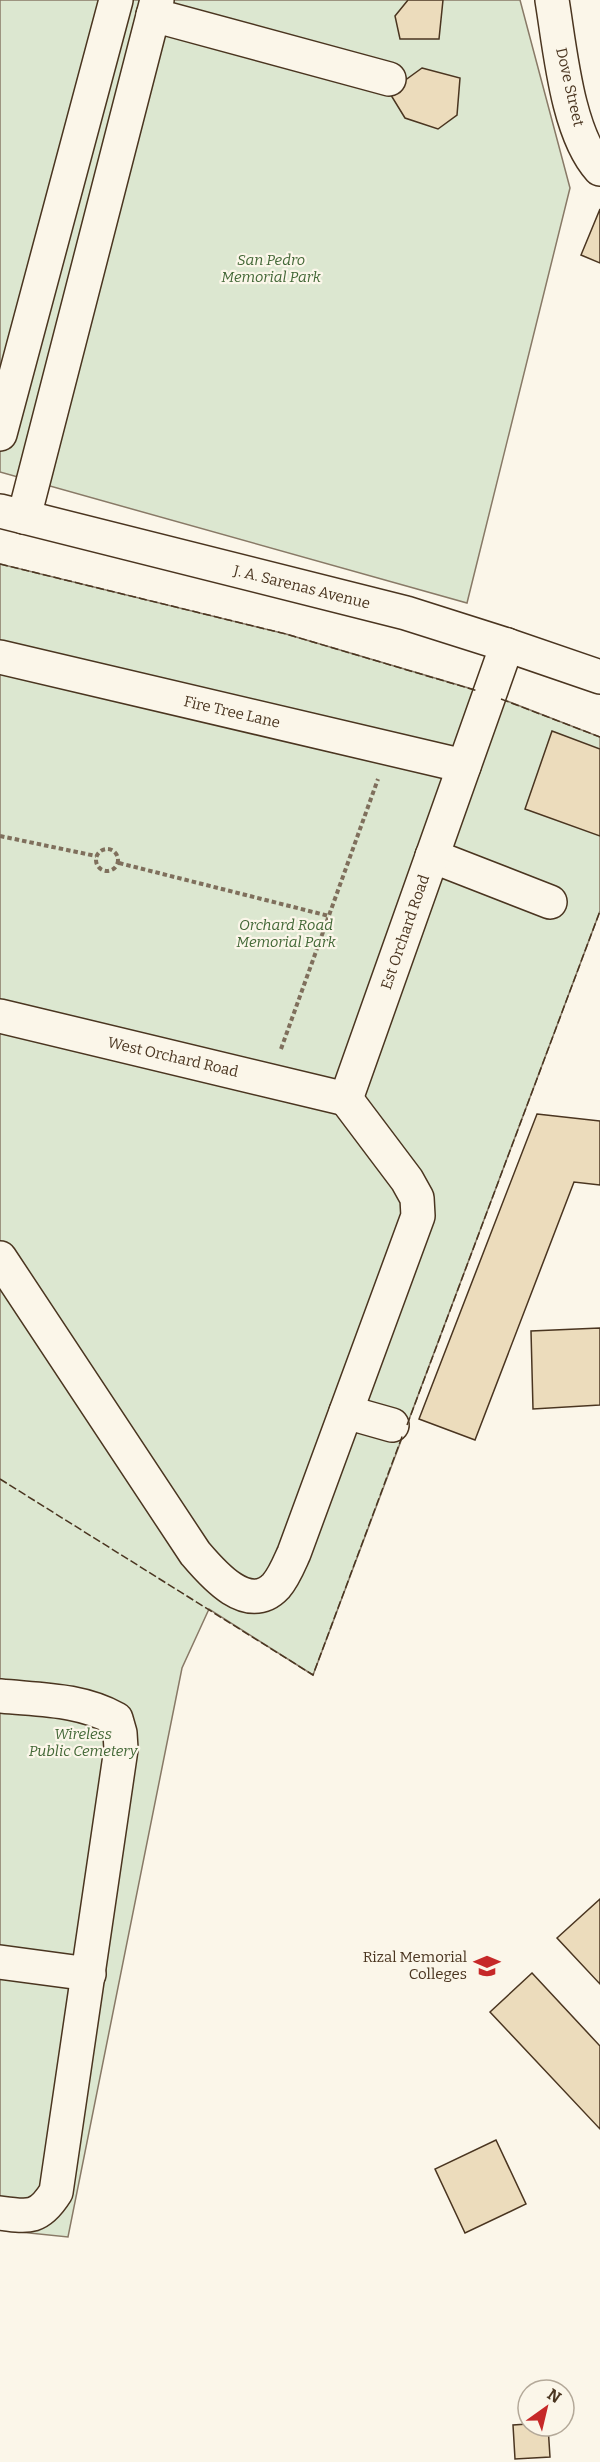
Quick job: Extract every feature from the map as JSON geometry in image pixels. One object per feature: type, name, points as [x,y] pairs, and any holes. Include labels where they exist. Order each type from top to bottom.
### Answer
[{"type":"main road","points":[[0,434],[116,0]]},
{"type":"main road","name":"Dove Street","points":[[552,0],[571,104],[584,144],[600,169]]},
{"type":"main road","points":[[12,514],[155,8],[389,79]]},
{"type":"main road","name":"J. A. Sarenas Avenue","points":[[12,514],[406,613],[600,677]]},
{"type":"main road","name":"Est Orchard Road","points":[[346,1099],[507,645]]},
{"type":"main road","name":"Fire Tree Lane","points":[[0,657],[464,766]]},
{"type":"main road","points":[[432,856],[550,902]]},
{"type":"main road","name":"West Orchard Road","points":[[0,1016],[346,1099]]},
{"type":"main road","points":[[0,1258],[195,1553],[229,1588],[249,1595],[262,1594],[275,1587],[285,1572],[418,1216],[417,1198],[407,1180],[346,1099]]},
{"type":"main road","points":[[346,1412],[392,1425]]},
{"type":"main road","points":[[0,1696],[82,1704],[116,1719],[121,1749],[56,2192],[47,2206],[37,2214],[23,2216],[0,2213]]},
{"type":"main road","points":[[0,1962],[88,1974]]},
{"type":"path","points":[[270,1080],[390,748]]},
{"type":"path","points":[[0,836],[96,856]]},
{"type":"path","points":[[112,849],[118,855],[119,863],[113,870],[102,870],[97,864],[96,856],[101,850],[112,849]]},
{"type":"path","points":[[119,863],[329,916]]},
{"type":"green space","name":"San Pedro Memorial Park","points":[[0,0],[520,0],[570,188],[467,603],[0,472]]},
{"type":"green space","name":"Orchard Road Memorial Park","points":[[0,564],[286,634],[489,694],[600,737],[600,911],[313,1675],[209,1609],[182,1668],[68,2237],[0,2230]]},
{"type":"building","points":[[408,0],[443,0],[439,39],[400,39],[395,16]]},
{"type":"building","points":[[422,68],[460,78],[457,115],[438,129],[405,118],[389,92]]},
{"type":"building","points":[[600,209],[600,263],[581,255]]},
{"type":"building","points":[[552,731],[600,749],[600,836],[525,809]]},
{"type":"building","points":[[537,1114],[600,1121],[600,1185],[574,1182],[475,1440],[419,1419]]},
{"type":"building","points":[[600,1328],[600,1405],[533,1409],[531,1331]]},
{"type":"building","points":[[600,1899],[600,1984],[557,1938]]},
{"type":"building","points":[[532,1973],[600,2046],[600,2129],[490,2012]]},
{"type":"building","points":[[496,2140],[526,2204],[465,2233],[435,2169]]},
{"type":"building","points":[[513,2425],[516,2425],[516,2438],[549,2438],[550,2457],[515,2459]]},
{"type":"fence","points":[[0,564],[286,634],[478,691]]},
{"type":"fence","points":[[501,699],[600,737]]},
{"type":"fence","points":[[407,1425],[600,911]]},
{"type":"fence","points":[[0,1479],[313,1675],[403,1434]]},
{"type":"place","name":"Rizal Memorial Colleges","points":[[487,1966]]},
{"type":"park label","name":"Wireless Public Cemetery","points":[[83,1742]]}]
